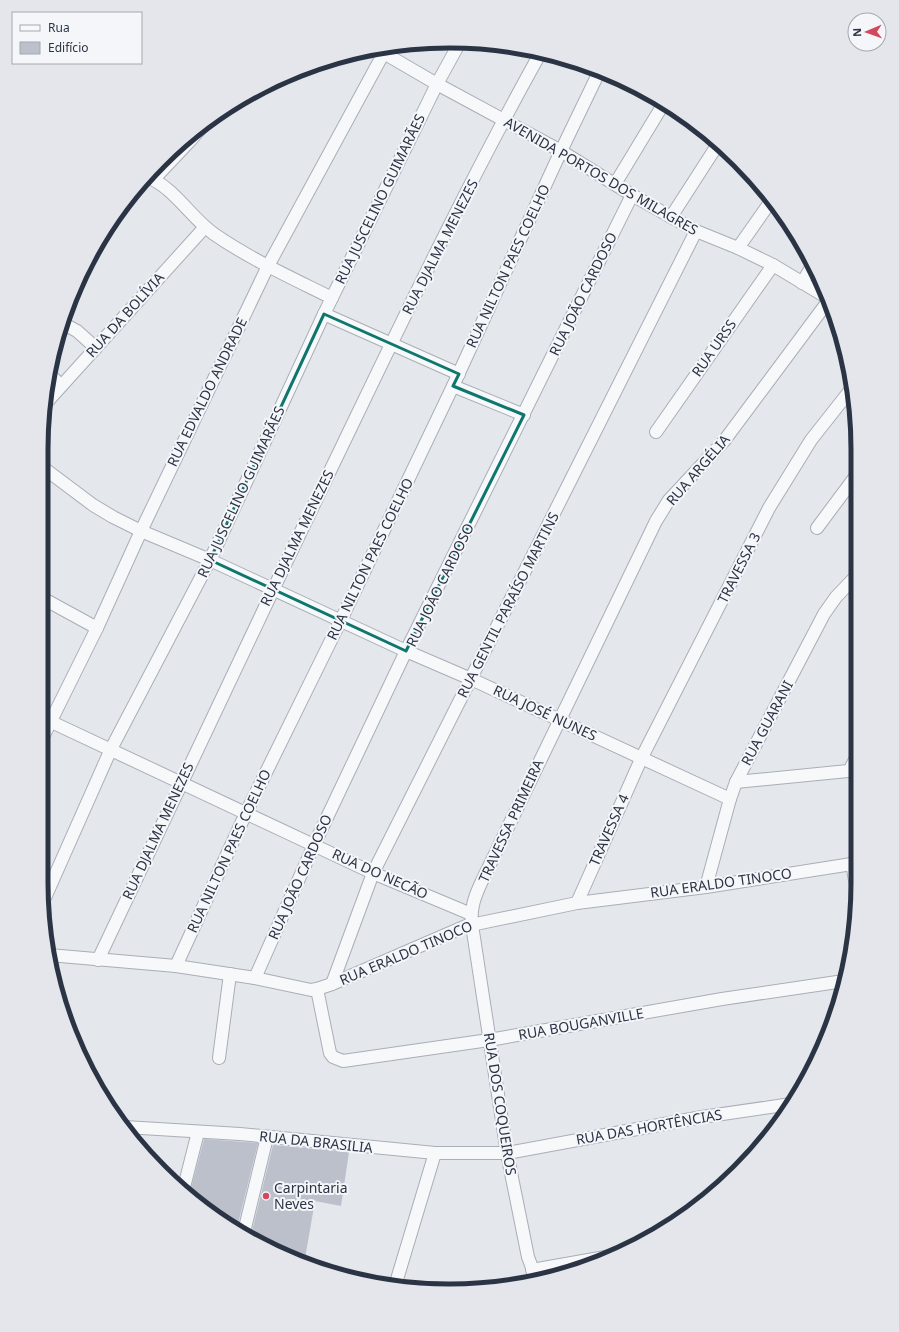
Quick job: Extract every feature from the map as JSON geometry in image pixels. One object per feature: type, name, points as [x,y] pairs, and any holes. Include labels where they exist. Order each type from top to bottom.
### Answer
[{"type":"street","name":"RUA JUSCELINO GUIMARÃES","points":[[48,890],[111,749],[210,560],[324,314],[436,84],[456,48]]},
{"type":"street","name":"AVENIDA PORTOS DOS MILAGRES","points":[[387,53],[436,84],[561,151],[696,231],[738,248],[773,265],[819,293]]},
{"type":"street","name":"RUA EDVALDO ANDRADE","points":[[48,717],[97,628],[141,531],[268,266],[380,54]]},
{"type":"street","name":"RUA DJALMA MENEZES","points":[[98,960],[181,782],[391,343],[503,120],[537,58]]},
{"type":"street","name":"RUA NILTON PAES COELHO","points":[[176,966],[246,812],[341,620],[453,386],[597,76]]},
{"type":"street","points":[[615,184],[661,108]]},
{"type":"street","points":[[671,217],[715,149]]},
{"type":"street","points":[[153,180],[165,187],[205,227],[233,247],[332,298]]},
{"type":"street","name":"RUA JOÃO CARDOSO","points":[[255,978],[314,845],[406,651],[632,194]]},
{"type":"street","points":[[738,248],[768,205]]},
{"type":"street","name":"RUA DA BOLÍVIA","points":[[51,398],[205,227]]},
{"type":"street","name":"RUA GENTIL PARAÍSO MARTINS","points":[[332,984],[373,873],[696,231]]},
{"type":"street","name":"RUA URSS","points":[[656,432],[773,265]]},
{"type":"street","points":[[802,283],[809,271]]},
{"type":"street","name":"RUA ARGÉLIA","points":[[559,720],[656,521],[669,500],[724,441],[824,306]]},
{"type":"street","points":[[324,314],[458,374]]},
{"type":"street","points":[[67,326],[77,331],[96,348]]},
{"type":"street","points":[[54,379],[61,386]]},
{"type":"street","points":[[453,386],[524,415]]},
{"type":"street","name":"TRAVESSA 3","points":[[642,757],[769,508],[811,440],[847,394]]},
{"type":"street","name":"RUA JOSÉ NUNES","points":[[48,471],[94,505],[113,517],[141,531],[210,560],[730,798]]},
{"type":"street","points":[[817,528],[851,483]]},
{"type":"street","name":"RUA GUARANI","points":[[706,887],[730,798],[736,782],[824,614],[836,597],[851,581]]},
{"type":"street","points":[[48,601],[97,628]]},
{"type":"street","name":"RUA DO NECÃO","points":[[48,719],[471,919]]},
{"type":"street","name":"TRAVESSA PRIMEIRA","points":[[471,919],[472,906],[481,883],[559,720]]},
{"type":"street","name":"TRAVESSA 4","points":[[577,903],[642,757]]},
{"type":"street","points":[[736,782],[851,770]]},
{"type":"street","name":"RUA ERALDO TINOCO","points":[[55,956],[176,966],[255,978],[301,988],[317,989],[332,984],[456,929],[471,919],[577,903],[706,887],[851,864]]},
{"type":"street","name":"RUA DOS COQUEIROS","points":[[471,919],[507,1153],[518,1213],[528,1257],[534,1275]]},
{"type":"street","points":[[219,1058],[230,974]]},
{"type":"street","name":"RUA BOUGANVILLE","points":[[317,989],[327,1043],[331,1056],[343,1061],[353,1061],[489,1040],[722,999],[838,982]]},
{"type":"street","name":"RUA DAS HORTÊNCIAS","points":[[507,1153],[702,1117],[784,1105]]},
{"type":"street","name":"RUA DA BRASILIA","points":[[131,1128],[267,1137],[435,1153],[507,1153]]},
{"type":"street","points":[[186,1184],[198,1132]]},
{"type":"street","points":[[245,1228],[267,1137]]},
{"type":"street","points":[[397,1281],[435,1153]]},
{"type":"street","points":[[532,1270],[585,1261]]},
{"type":"highlighted area","points":[[324,314],[459,374],[453,386],[524,415],[406,651],[210,560]]},
{"type":"building","points":[[204,1139],[258,1143],[238,1223],[205,1201],[191,1189]]},
{"type":"building","points":[[273,1145],[349,1152],[341,1206],[315,1201],[305,1257],[272,1243],[252,1232]]},
{"type":"place","name":"Carpintaria Neves","points":[[266,1196]]}]
